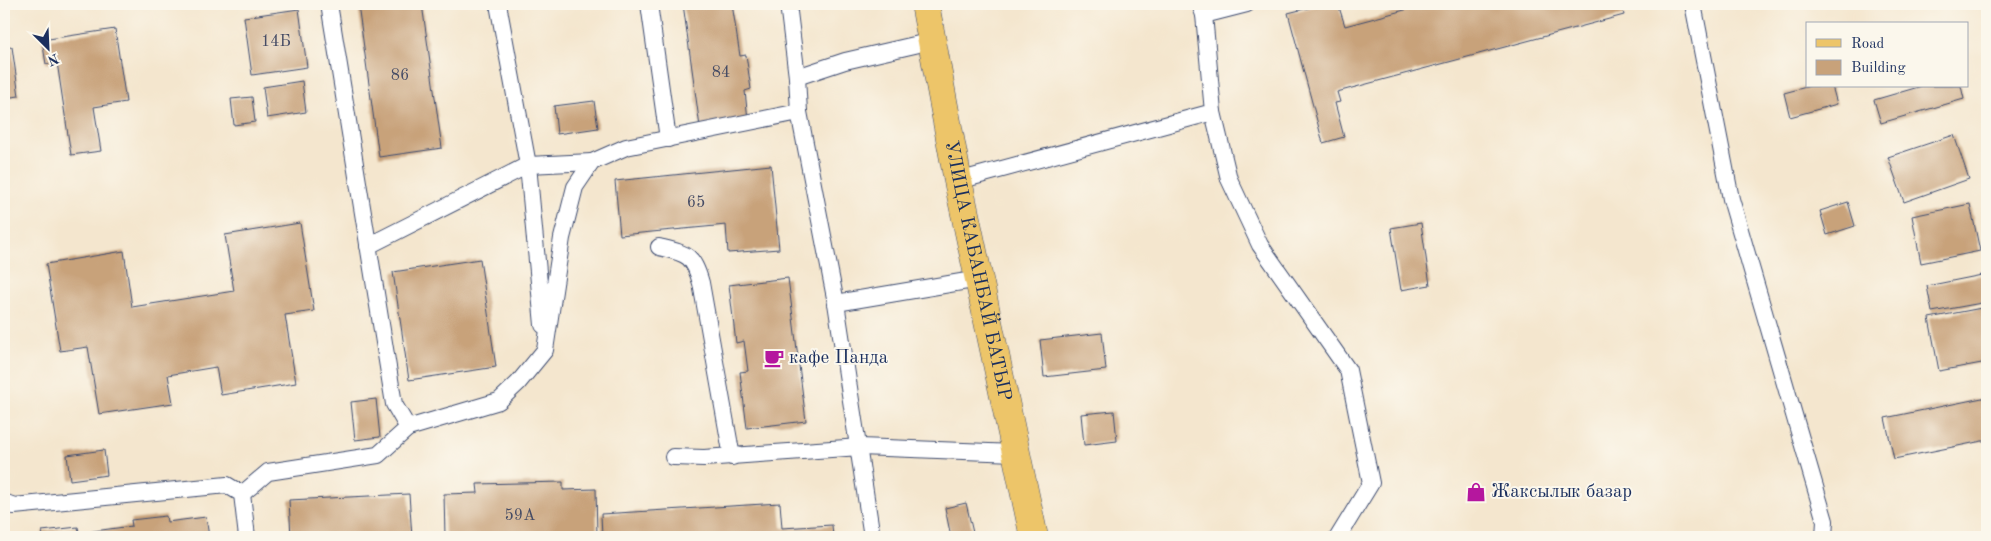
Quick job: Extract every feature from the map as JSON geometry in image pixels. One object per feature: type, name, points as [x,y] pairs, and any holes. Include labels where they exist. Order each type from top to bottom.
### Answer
[{"type":"main road","name":"УЛИЦА КАБАНБАЙ БАТЫР","points":[[925,4],[958,181],[1034,537]]},
{"type":"lane","points":[[329,4],[394,404],[408,428]]},
{"type":"lane","points":[[498,4],[528,165],[545,350]]},
{"type":"lane","points":[[649,4],[668,139]]},
{"type":"lane","points":[[788,4],[797,77],[799,112],[836,303],[860,447],[872,537]]},
{"type":"lane","points":[[1247,4],[1202,9],[1213,112],[1229,179],[1260,245],[1348,370],[1371,483],[1338,537]]},
{"type":"lane","points":[[1693,4],[1731,199],[1825,522],[1824,537]]},
{"type":"lane","points":[[797,77],[845,60],[932,41]]},
{"type":"lane","points":[[368,246],[528,165],[592,162],[626,147],[799,112]]},
{"type":"lane","points":[[958,181],[1213,112]]},
{"type":"lane","points":[[242,494],[268,472],[378,455],[408,428],[498,402],[518,383],[545,350],[562,238],[575,187],[592,162]]},
{"type":"lane","points":[[659,246],[685,254],[696,266],[701,283],[732,457]]},
{"type":"lane","points":[[836,303],[979,279]]},
{"type":"lane","points":[[673,457],[732,457],[860,447],[1015,453]]},
{"type":"lane","points":[[4,502],[14,506],[227,485],[242,494]]},
{"type":"lane","points":[[242,494],[247,537]]},
{"type":"building","points":[[358,4],[422,4],[442,148],[379,157]]},
{"type":"building","points":[[683,4],[732,4],[740,56],[746,55],[751,89],[745,91],[748,120],[700,127]]},
{"type":"building","points":[[1324,4],[1338,4],[1345,26],[1427,4],[1621,4],[1624,15],[1337,92],[1340,102],[1335,103],[1344,137],[1323,143],[1288,13]]},
{"type":"building","points":[[299,9],[307,67],[252,75],[244,17]]},
{"type":"building","points":[[115,29],[126,102],[94,107],[101,151],[71,155],[57,62],[46,64],[42,40]]},
{"type":"building","points":[[12,47],[19,96],[4,98],[4,48]]},
{"type":"building","points":[[302,81],[306,112],[267,118],[263,87]]},
{"type":"building","points":[[1806,87],[1833,88],[1837,104],[1790,117],[1784,93]]},
{"type":"building","points":[[1915,88],[1961,88],[1964,99],[1881,123],[1874,100]]},
{"type":"building","points":[[252,97],[255,122],[234,125],[231,99]]},
{"type":"building","points":[[594,101],[598,128],[557,134],[554,106]]},
{"type":"building","points":[[1954,135],[1969,179],[1904,202],[1888,157]]},
{"type":"building","points":[[771,165],[779,249],[728,253],[726,225],[620,235],[615,181]]},
{"type":"building","points":[[1848,202],[1855,226],[1827,235],[1820,211]]},
{"type":"building","points":[[1970,204],[1980,251],[1921,263],[1912,216]]},
{"type":"building","points":[[300,223],[314,311],[285,315],[296,383],[221,395],[216,367],[168,375],[173,403],[99,414],[88,347],[60,351],[46,264],[124,251],[132,307],[234,291],[225,235]]},
{"type":"building","points":[[1421,223],[1430,285],[1401,290],[1391,228]]},
{"type":"building","points":[[480,259],[496,367],[409,380],[393,272]]},
{"type":"building","points":[[1987,274],[1987,302],[1932,312],[1927,286]]},
{"type":"building","points":[[788,278],[806,421],[747,428],[740,372],[748,371],[744,341],[736,343],[729,285]]},
{"type":"building","points":[[1987,307],[1987,362],[1939,371],[1929,318]]},
{"type":"building","points":[[1102,333],[1106,370],[1044,377],[1040,340]]},
{"type":"building","points":[[1987,397],[1987,440],[1894,459],[1885,418]]},
{"type":"building","points":[[376,399],[380,437],[355,440],[351,402]]},
{"type":"building","points":[[1114,411],[1117,441],[1084,445],[1081,414]]},
{"type":"building","points":[[104,450],[107,475],[70,480],[67,455]]},
{"type":"building","points":[[563,482],[563,490],[596,489],[597,537],[445,537],[444,494],[478,493],[477,484]]},
{"type":"building","points":[[409,494],[412,537],[291,537],[289,500]]},
{"type":"building","points":[[780,503],[782,528],[832,525],[833,537],[602,537],[601,514]]},
{"type":"building","points":[[966,503],[974,537],[951,537],[945,508]]},
{"type":"building","points":[[166,516],[167,522],[206,517],[209,537],[43,537],[42,531],[78,527],[79,533],[132,526],[131,520]]},
{"type":"place","name":"кафе Панда","points":[[774,358]]},
{"type":"place","name":"Жаксылык базар","points":[[1476,492]]}]
